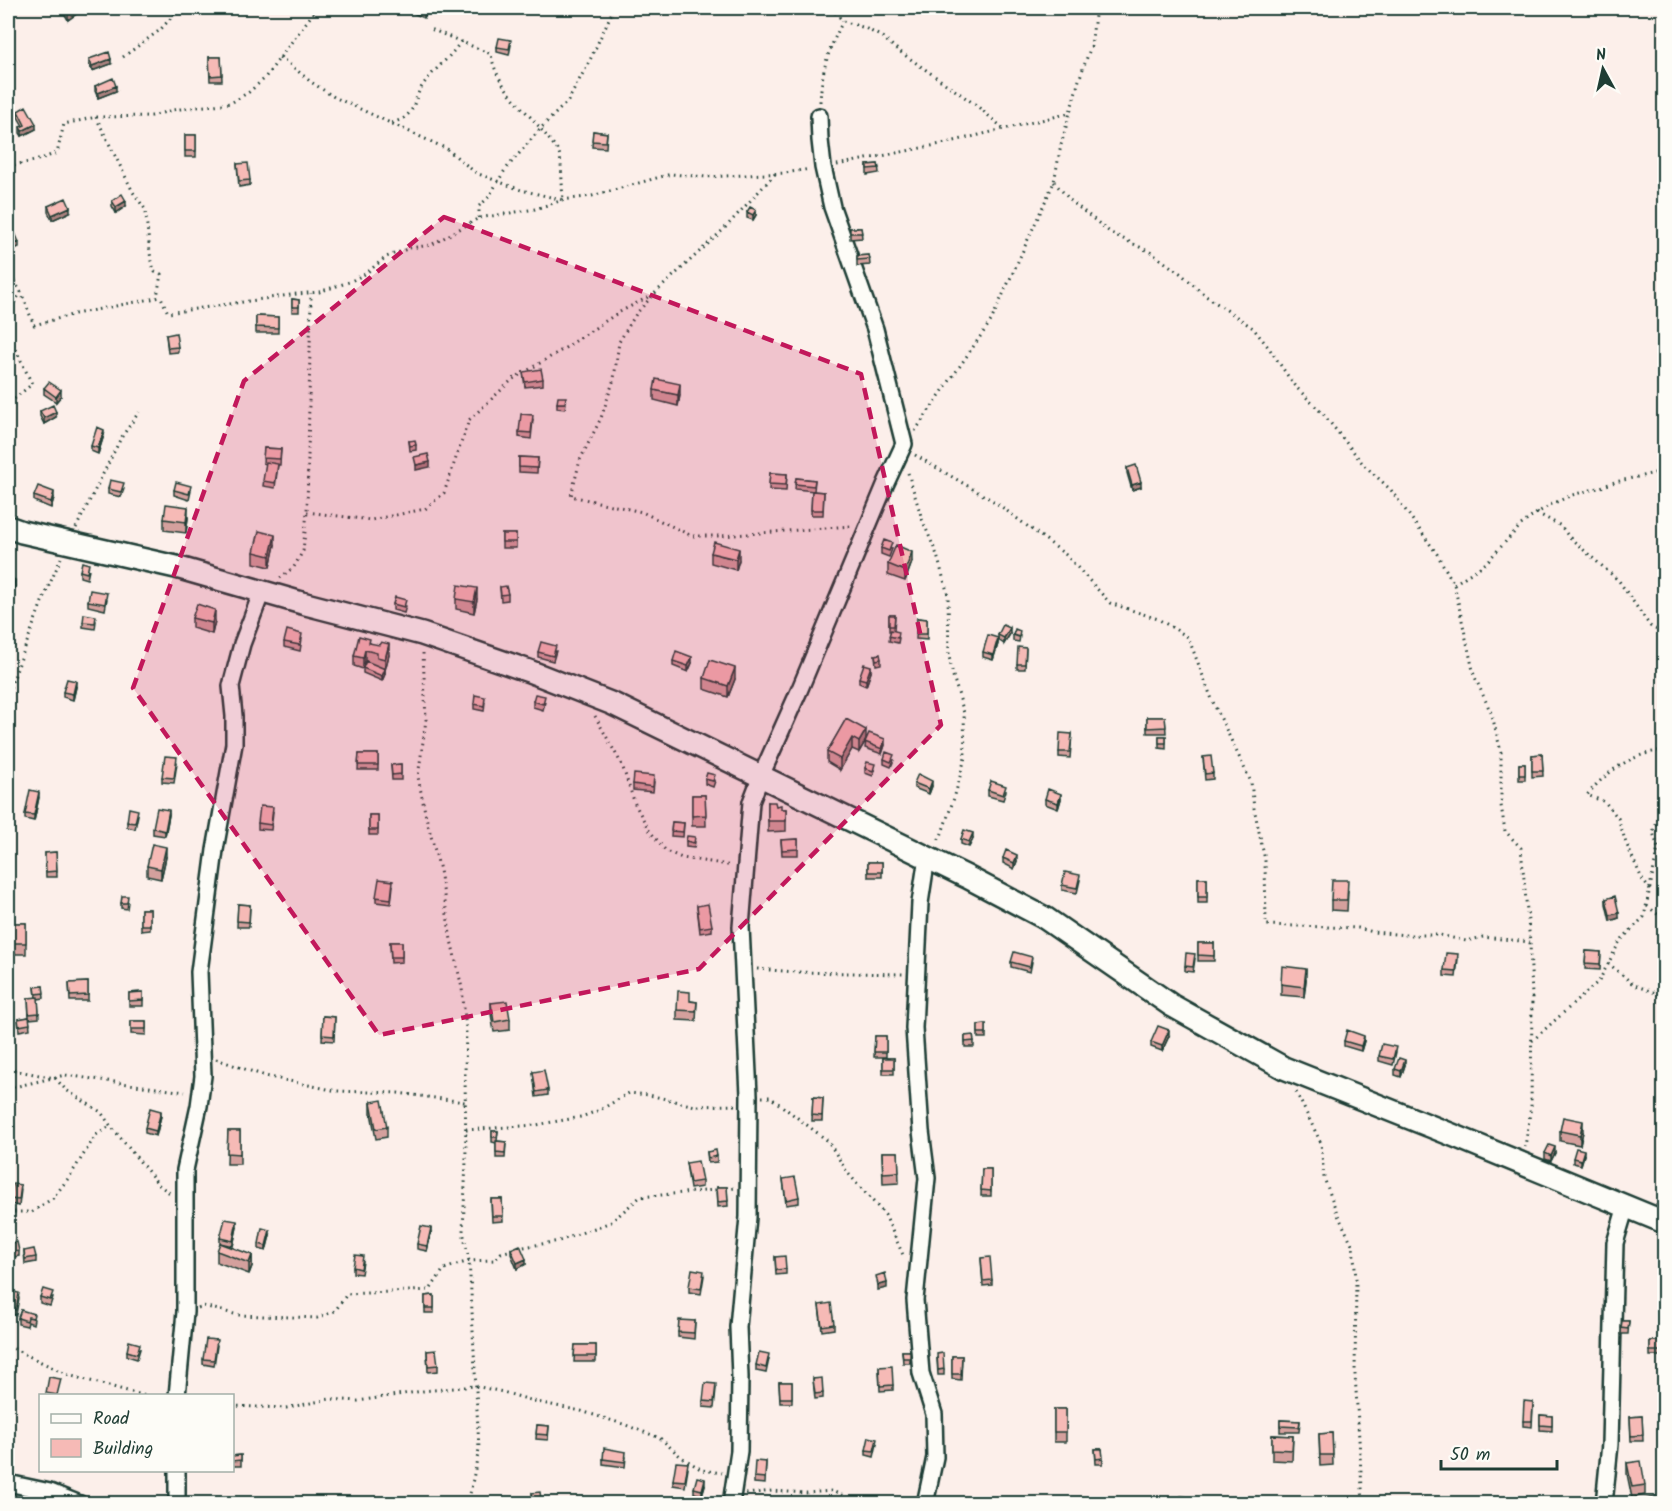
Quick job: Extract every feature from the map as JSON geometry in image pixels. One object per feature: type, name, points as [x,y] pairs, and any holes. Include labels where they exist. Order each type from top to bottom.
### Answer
[{"type":"street","points":[[732,1500],[739,1451],[738,1328],[748,1217],[748,1100],[741,927],[751,802],[902,447],[875,329],[832,207],[823,167],[819,116]]},
{"type":"street","points":[[8,527],[176,567],[422,634],[529,670],[613,704],[927,857],[1045,918],[1171,1005],[1284,1068],[1665,1222]]},
{"type":"street","points":[[177,1394],[185,1312],[185,1170],[203,1076],[199,972],[215,850],[234,744],[231,686],[242,644],[262,591]]},
{"type":"street","points":[[925,1503],[935,1457],[934,1414],[921,1373],[915,1300],[927,1178],[921,1131],[914,1028],[920,903],[927,857]]},
{"type":"street","points":[[1604,1503],[1611,1444],[1615,1243],[1626,1206]]},
{"type":"street","points":[[177,1472],[177,1503]]},
{"type":"street","points":[[8,1483],[50,1492],[80,1503]]},
{"type":"path","points":[[123,57],[160,30],[180,8]]},
{"type":"path","points":[[8,166],[34,161],[57,153],[64,124],[96,117],[152,116],[172,110],[231,103],[264,80],[317,8]]},
{"type":"path","points":[[478,218],[479,206],[488,198],[505,170],[568,100],[614,8]]},
{"type":"path","points":[[831,8],[843,21],[865,28],[882,37],[976,105],[1004,129]]},
{"type":"path","points":[[902,447],[991,321],[1054,182],[1070,113],[1091,46],[1096,8]]},
{"type":"path","points":[[819,116],[821,78],[830,48],[843,21]]},
{"type":"path","points":[[428,28],[491,54],[493,66],[500,81],[541,128],[559,153],[563,200]]},
{"type":"path","points":[[391,123],[405,117],[410,112],[420,89],[455,51],[460,41]]},
{"type":"path","points":[[279,58],[334,97],[447,149],[476,173],[521,190],[563,200]]},
{"type":"path","points":[[8,271],[21,292],[34,325],[157,297],[161,297],[168,313],[319,292],[365,274],[386,256],[431,244],[478,218],[592,196],[671,174],[706,177],[775,174],[823,167],[946,143],[1070,113]]},
{"type":"path","points":[[96,117],[145,209],[151,261],[155,272],[161,274],[157,297]]},
{"type":"path","points":[[775,174],[724,229],[654,294],[636,314],[619,342],[614,379],[601,418],[580,460],[571,496],[642,512],[692,536],[721,536],[868,525]]},
{"type":"path","points":[[1054,182],[1071,201],[1111,233],[1150,252],[1180,273],[1206,296],[1253,328],[1294,385],[1324,416],[1364,465],[1391,490],[1437,554],[1454,584],[1474,675],[1492,715],[1501,752],[1502,814],[1505,831],[1521,848],[1530,942],[1532,1041],[1531,1106],[1523,1164]]},
{"type":"path","points":[[8,313],[21,292]]},
{"type":"path","points":[[262,591],[294,567],[303,551],[307,512],[311,293]]},
{"type":"path","points":[[307,512],[371,520],[425,509],[444,494],[468,420],[513,379],[616,314],[654,294]]},
{"type":"path","points":[[8,333],[32,384],[8,404]]},
{"type":"path","points":[[8,693],[42,602],[68,543],[121,438],[140,412]]},
{"type":"path","points":[[902,447],[922,519],[937,555],[948,595],[949,656],[964,713],[965,758],[941,836],[927,857]]},
{"type":"path","points":[[902,447],[995,502],[1066,555],[1110,603],[1158,619],[1188,638],[1213,702],[1251,782],[1265,860],[1266,925],[1358,928],[1406,935],[1440,935],[1466,941],[1483,937],[1530,942]]},
{"type":"path","points":[[1454,584],[1486,563],[1521,525],[1537,513],[1572,495],[1615,482],[1665,471]]},
{"type":"path","points":[[1537,513],[1561,526],[1569,537],[1618,581],[1650,626],[1665,638]]},
{"type":"path","points":[[422,634],[426,720],[418,777],[440,870],[451,940],[462,988],[466,1029],[463,1231],[469,1261],[479,1449],[468,1503]]},
{"type":"path","points":[[8,670],[14,674]]},
{"type":"path","points":[[583,693],[622,765],[634,804],[649,830],[666,850],[682,858],[745,870]]},
{"type":"path","points":[[1650,891],[1626,843],[1618,818],[1605,802],[1587,795],[1608,773],[1634,757],[1665,750]]},
{"type":"path","points":[[1532,1041],[1599,981],[1620,941],[1644,917],[1658,848],[1653,832],[1665,802]]},
{"type":"path","points":[[1647,906],[1665,919]]},
{"type":"path","points":[[1608,963],[1634,985],[1665,996]]},
{"type":"path","points":[[743,968],[796,972],[917,974]]},
{"type":"path","points":[[202,1054],[265,1076],[337,1090],[398,1093],[465,1102]]},
{"type":"path","points":[[1284,1068],[1321,1143],[1324,1178],[1353,1246],[1356,1278],[1355,1374],[1363,1503]]},
{"type":"path","points":[[8,1069],[55,1078],[66,1090],[101,1112],[159,1185],[186,1207]]},
{"type":"path","points":[[8,1090],[65,1075],[201,1095]]},
{"type":"path","points":[[466,1130],[536,1125],[581,1117],[600,1110],[629,1093],[650,1095],[695,1106],[739,1105],[748,1100],[770,1097],[828,1141],[848,1172],[885,1215],[916,1283]]},
{"type":"path","points":[[8,1212],[32,1212],[53,1198],[96,1136],[110,1125]]},
{"type":"path","points":[[185,1312],[203,1306],[238,1315],[317,1318],[335,1311],[347,1294],[430,1290],[444,1269],[469,1261],[495,1260],[501,1253],[526,1245],[560,1241],[611,1221],[640,1197],[748,1187]]},
{"type":"path","points":[[8,1346],[68,1375],[142,1394]]},
{"type":"path","points":[[234,1406],[286,1407],[330,1399],[358,1401],[475,1386],[581,1411],[623,1424],[660,1438],[680,1456],[702,1470],[736,1474]]},
{"type":"path","points":[[732,1500],[772,1491],[806,1493],[832,1491],[848,1498],[884,1503]]},
{"type":"highlighted area","points":[[444,217],[861,374],[941,725],[699,969],[379,1035],[133,688],[244,381]]},
{"type":"building","points":[[64,8],[79,8],[68,14]]},
{"type":"building","points":[[413,8],[426,8],[424,13]]},
{"type":"building","points":[[499,38],[511,40],[509,49],[497,47]]},
{"type":"building","points":[[109,52],[111,59],[92,66],[89,59]]},
{"type":"building","points":[[209,57],[221,57],[222,75],[210,76]]},
{"type":"building","points":[[113,78],[116,86],[98,93],[95,86]]},
{"type":"building","points":[[10,101],[15,109],[8,113],[8,103]]},
{"type":"building","points":[[26,106],[36,124],[22,131],[20,127],[25,125],[18,111]]},
{"type":"building","points":[[593,131],[607,133],[606,142],[592,141]]},
{"type":"building","points":[[185,135],[196,135],[196,151],[185,151]]},
{"type":"building","points":[[248,163],[250,180],[239,181],[237,164]]},
{"type":"building","points":[[878,164],[879,168],[867,169],[867,165]]},
{"type":"building","points":[[122,194],[126,201],[116,207],[112,201]]},
{"type":"building","points":[[66,198],[70,207],[52,215],[48,206]]},
{"type":"building","points":[[750,207],[756,210],[753,215],[747,212]]},
{"type":"building","points":[[12,226],[19,242],[8,247],[8,228]]},
{"type":"building","points":[[850,228],[861,228],[862,233],[850,233]]},
{"type":"building","points":[[869,255],[870,259],[857,260],[857,256]]},
{"type":"building","points":[[292,299],[299,300],[299,307],[292,307]]},
{"type":"building","points":[[256,316],[278,317],[278,328],[256,327]]},
{"type":"building","points":[[176,333],[178,347],[168,348],[166,335]]},
{"type":"building","points":[[541,369],[543,379],[525,382],[523,372]]},
{"type":"building","points":[[656,379],[680,384],[678,395],[654,390]]},
{"type":"building","points":[[49,382],[61,390],[56,397],[44,388]]},
{"type":"building","points":[[558,397],[566,397],[565,403],[557,403]]},
{"type":"building","points":[[53,405],[56,412],[44,418],[40,411]]},
{"type":"building","points":[[521,414],[533,415],[531,433],[519,432]]},
{"type":"building","points":[[97,427],[104,430],[98,448],[91,446]]},
{"type":"building","points":[[415,440],[416,445],[410,446],[409,441]]},
{"type":"building","points":[[264,448],[281,449],[280,459],[263,458]]},
{"type":"building","points":[[428,454],[430,462],[416,465],[414,457]]},
{"type":"building","points":[[519,457],[538,458],[537,468],[519,467]]},
{"type":"building","points":[[266,462],[278,464],[275,483],[263,481]]},
{"type":"building","points":[[1136,465],[1141,482],[1132,485],[1127,468]]},
{"type":"building","points":[[770,473],[787,474],[786,485],[769,484]]},
{"type":"building","points":[[796,478],[815,480],[814,486],[795,484]]},
{"type":"building","points":[[110,480],[124,483],[121,492],[108,489]]},
{"type":"building","points":[[176,482],[191,486],[189,494],[174,490]]},
{"type":"building","points":[[38,486],[54,492],[51,502],[34,496]]},
{"type":"building","points":[[812,491],[824,492],[823,510],[811,510]]},
{"type":"building","points":[[166,504],[188,507],[186,522],[164,519]]},
{"type":"building","points":[[259,531],[275,535],[270,556],[254,552]]},
{"type":"building","points":[[502,534],[516,534],[516,542],[502,542]]},
{"type":"building","points":[[884,540],[892,543],[889,551],[881,548]]},
{"type":"building","points":[[714,542],[739,549],[736,559],[711,553]]},
{"type":"building","points":[[896,545],[912,552],[905,571],[888,564]]},
{"type":"building","points":[[82,562],[89,564],[87,573],[80,571]]},
{"type":"building","points":[[8,576],[15,580],[11,588],[8,587]]},
{"type":"building","points":[[458,585],[477,588],[474,602],[456,599]]},
{"type":"building","points":[[506,586],[508,594],[501,595],[500,587]]},
{"type":"building","points":[[90,590],[107,593],[105,604],[88,601]]},
{"type":"building","points":[[395,597],[406,600],[404,607],[393,604]]},
{"type":"building","points":[[197,604],[215,610],[212,623],[192,618]]},
{"type":"building","points":[[84,614],[96,616],[95,623],[83,622]]},
{"type":"building","points":[[889,615],[895,615],[894,626],[889,626]]},
{"type":"building","points":[[917,618],[927,619],[927,634],[916,634]]},
{"type":"building","points":[[1003,625],[1010,628],[1004,638],[998,635]]},
{"type":"building","points":[[1015,629],[1020,631],[1019,637],[1013,635]]},
{"type":"building","points":[[287,630],[302,634],[300,645],[284,642]]},
{"type":"building","points":[[891,630],[899,632],[898,638],[889,636]]},
{"type":"building","points":[[988,635],[998,638],[993,655],[983,652]]},
{"type":"building","points":[[359,636],[370,639],[369,643],[389,644],[385,659],[377,657],[377,653],[365,650],[363,658],[354,656]]},
{"type":"building","points":[[541,642],[556,646],[553,656],[538,652]]},
{"type":"building","points":[[1018,647],[1026,648],[1025,664],[1017,664]]},
{"type":"building","points":[[676,651],[692,657],[688,666],[673,661]]},
{"type":"building","points":[[880,654],[881,659],[876,660],[875,655]]},
{"type":"building","points":[[710,660],[735,668],[728,686],[704,678]]},
{"type":"building","points":[[366,661],[385,669],[382,676],[363,668]]},
{"type":"building","points":[[864,664],[871,666],[866,680],[859,678]]},
{"type":"building","points":[[67,679],[76,681],[73,694],[63,692]]},
{"type":"building","points":[[535,694],[545,696],[543,704],[533,701]]},
{"type":"building","points":[[475,695],[485,697],[484,706],[474,704]]},
{"type":"building","points":[[1147,717],[1165,717],[1166,727],[1147,728]]},
{"type":"building","points":[[846,719],[866,730],[859,742],[852,738],[840,759],[827,752]]},
{"type":"building","points":[[869,733],[885,739],[882,749],[865,742]]},
{"type":"building","points":[[1060,733],[1072,734],[1070,752],[1059,752]]},
{"type":"building","points":[[1159,736],[1166,736],[1166,743],[1159,743]]},
{"type":"building","points":[[886,752],[894,755],[891,762],[884,759]]},
{"type":"building","points":[[359,754],[378,754],[378,765],[358,765]]},
{"type":"building","points":[[1542,754],[1543,771],[1532,771],[1532,755]]},
{"type":"building","points":[[165,756],[177,757],[174,778],[162,777]]},
{"type":"building","points":[[1211,756],[1213,773],[1205,774],[1203,757]]},
{"type":"building","points":[[867,762],[875,764],[873,771],[865,768]]},
{"type":"building","points":[[401,764],[401,774],[392,775],[391,765]]},
{"type":"building","points":[[1519,764],[1525,764],[1525,775],[1519,775]]},
{"type":"building","points":[[707,773],[715,775],[713,781],[705,779]]},
{"type":"building","points":[[634,774],[654,776],[653,787],[633,784]]},
{"type":"building","points":[[918,774],[932,781],[929,789],[914,783]]},
{"type":"building","points":[[991,781],[1006,786],[1003,795],[988,790]]},
{"type":"building","points":[[1048,789],[1061,794],[1058,803],[1045,799]]},
{"type":"building","points":[[30,790],[39,792],[34,815],[25,814]]},
{"type":"building","points":[[692,795],[705,795],[706,815],[692,816]]},
{"type":"building","points":[[768,802],[775,802],[776,806],[781,805],[781,809],[786,809],[786,821],[768,821]]},
{"type":"building","points":[[260,806],[273,807],[271,825],[258,823]]},
{"type":"building","points":[[129,808],[138,810],[135,823],[127,822]]},
{"type":"building","points":[[157,808],[169,810],[165,831],[153,828]]},
{"type":"building","points":[[369,815],[378,815],[378,830],[369,830]]},
{"type":"building","points":[[672,822],[684,823],[683,832],[671,831]]},
{"type":"building","points":[[964,830],[973,833],[969,842],[961,839]]},
{"type":"building","points":[[687,836],[695,837],[694,843],[686,841]]},
{"type":"building","points":[[798,839],[798,849],[782,850],[781,840]]},
{"type":"building","points":[[152,844],[166,847],[161,869],[147,866]]},
{"type":"building","points":[[1006,850],[1017,855],[1014,863],[1003,858]]},
{"type":"building","points":[[56,852],[57,871],[46,872],[45,853]]},
{"type":"building","points":[[868,862],[882,862],[882,872],[868,872]]},
{"type":"building","points":[[1065,872],[1080,875],[1077,888],[1062,885]]},
{"type":"building","points":[[1198,878],[1207,878],[1207,897],[1198,897]]},
{"type":"building","points":[[379,879],[393,881],[391,899],[376,897]]},
{"type":"building","points":[[1332,880],[1348,880],[1347,900],[1331,900]]},
{"type":"building","points":[[122,896],[128,896],[127,903],[121,903]]},
{"type":"building","points":[[1615,896],[1619,913],[1610,915],[1606,899]]},
{"type":"building","points":[[238,904],[250,905],[249,922],[237,921]]},
{"type":"building","points":[[708,904],[712,926],[700,928],[697,906]]},
{"type":"building","points":[[141,909],[150,909],[150,925],[141,925]]},
{"type":"building","points":[[12,923],[26,923],[26,943],[12,943]]},
{"type":"building","points":[[390,942],[402,942],[402,957],[391,957]]},
{"type":"building","points":[[1198,943],[1214,943],[1214,956],[1198,955]]},
{"type":"building","points":[[1586,951],[1601,952],[1600,964],[1585,963]]},
{"type":"building","points":[[1014,952],[1032,957],[1030,967],[1011,962]]},
{"type":"building","points":[[1186,953],[1195,954],[1193,967],[1185,966]]},
{"type":"building","points":[[1446,953],[1458,954],[1456,971],[1444,970]]},
{"type":"building","points":[[1282,966],[1306,969],[1304,987],[1281,984]]},
{"type":"building","points":[[88,982],[88,995],[70,996],[69,983]]},
{"type":"building","points":[[43,986],[44,993],[36,994],[35,987]]},
{"type":"building","points":[[678,991],[690,992],[690,1001],[697,1002],[696,1011],[677,1010]]},
{"type":"building","points":[[143,992],[143,1000],[129,1001],[129,993]]},
{"type":"building","points":[[38,997],[39,1013],[29,1014],[28,998]]},
{"type":"building","points":[[507,1001],[510,1019],[494,1022],[491,1003]]},
{"type":"building","points":[[323,1016],[335,1017],[334,1036],[322,1035]]},
{"type":"building","points":[[29,1017],[30,1024],[19,1026],[18,1019]]},
{"type":"building","points":[[131,1021],[146,1021],[146,1029],[131,1029]]},
{"type":"building","points":[[986,1024],[986,1033],[978,1033],[978,1025]]},
{"type":"building","points":[[1158,1026],[1169,1030],[1162,1046],[1151,1042]]},
{"type":"building","points":[[1347,1030],[1364,1036],[1361,1046],[1344,1041]]},
{"type":"building","points":[[973,1035],[974,1041],[965,1042],[965,1036]]},
{"type":"building","points":[[875,1036],[886,1036],[886,1052],[874,1052]]},
{"type":"building","points":[[1382,1044],[1396,1047],[1393,1059],[1379,1056]]},
{"type":"building","points":[[883,1058],[894,1058],[894,1069],[883,1069]]},
{"type":"building","points":[[1399,1058],[1405,1060],[1401,1071],[1395,1069]]},
{"type":"building","points":[[544,1070],[548,1090],[536,1092],[533,1072]]},
{"type":"building","points":[[813,1097],[823,1098],[822,1116],[812,1115]]},
{"type":"building","points":[[382,1100],[387,1127],[376,1129],[371,1102]]},
{"type":"building","points":[[150,1108],[161,1111],[156,1131],[145,1128]]},
{"type":"building","points":[[1563,1117],[1583,1121],[1580,1135],[1560,1131]]},
{"type":"building","points":[[228,1131],[240,1131],[240,1154],[227,1153]]},
{"type":"building","points":[[492,1131],[498,1131],[497,1137],[492,1137]]},
{"type":"building","points":[[496,1141],[506,1142],[505,1153],[496,1152]]},
{"type":"building","points":[[1549,1145],[1555,1147],[1551,1156],[1545,1153]]},
{"type":"building","points":[[1576,1148],[1584,1150],[1581,1160],[1573,1158]]},
{"type":"building","points":[[716,1150],[717,1156],[708,1158],[707,1152]]},
{"type":"building","points":[[882,1152],[898,1152],[899,1172],[883,1173]]},
{"type":"building","points":[[698,1161],[702,1181],[690,1183],[686,1163]]},
{"type":"building","points":[[982,1169],[991,1169],[991,1191],[981,1190]]},
{"type":"building","points":[[795,1177],[799,1197],[786,1200],[783,1179]]},
{"type":"building","points":[[13,1184],[21,1185],[19,1200],[10,1199]]},
{"type":"building","points":[[717,1187],[727,1187],[728,1201],[718,1202]]},
{"type":"building","points":[[491,1199],[502,1199],[503,1216],[492,1216]]},
{"type":"building","points":[[225,1219],[237,1221],[233,1241],[220,1238]]},
{"type":"building","points":[[421,1226],[431,1228],[427,1246],[417,1244]]},
{"type":"building","points":[[262,1228],[270,1230],[266,1246],[259,1244]]},
{"type":"building","points":[[8,1236],[11,1236],[12,1243],[17,1242],[19,1251],[8,1253]]},
{"type":"building","points":[[220,1243],[252,1255],[249,1263],[217,1251]]},
{"type":"building","points":[[520,1245],[526,1259],[517,1263],[511,1249]]},
{"type":"building","points":[[34,1249],[36,1257],[25,1259],[24,1251]]},
{"type":"building","points":[[355,1255],[363,1256],[361,1269],[353,1267]]},
{"type":"building","points":[[785,1256],[786,1269],[776,1270],[775,1257]]},
{"type":"building","points":[[990,1257],[992,1280],[983,1281],[981,1258]]},
{"type":"building","points":[[692,1269],[704,1271],[701,1289],[689,1287]]},
{"type":"building","points":[[1664,1270],[1665,1282],[1662,1282]]},
{"type":"building","points":[[885,1273],[887,1283],[878,1285],[876,1276]]},
{"type":"building","points":[[43,1289],[53,1292],[50,1300],[40,1297]]},
{"type":"building","points":[[8,1291],[19,1293],[16,1310],[8,1308]]},
{"type":"building","points":[[434,1295],[434,1308],[425,1308],[425,1296]]},
{"type":"building","points":[[831,1303],[834,1324],[822,1326],[819,1305]]},
{"type":"building","points":[[21,1310],[34,1314],[33,1318],[28,1317],[27,1321],[18,1318]]},
{"type":"building","points":[[679,1320],[695,1321],[694,1333],[678,1332]]},
{"type":"building","points":[[1622,1321],[1629,1321],[1628,1329],[1621,1328]]},
{"type":"building","points":[[206,1339],[217,1340],[214,1360],[203,1359]]},
{"type":"building","points":[[129,1341],[140,1344],[137,1354],[127,1351]]},
{"type":"building","points":[[1650,1341],[1662,1341],[1662,1351],[1650,1351]]},
{"type":"building","points":[[575,1345],[596,1345],[596,1356],[574,1356]]},
{"type":"building","points":[[436,1350],[438,1365],[428,1366],[427,1351]]},
{"type":"building","points":[[902,1351],[910,1351],[910,1358],[903,1358]]},
{"type":"building","points":[[759,1352],[769,1354],[766,1368],[756,1365]]},
{"type":"building","points":[[943,1353],[944,1369],[938,1370],[937,1354]]},
{"type":"building","points":[[952,1356],[962,1356],[961,1374],[952,1374]]},
{"type":"building","points":[[892,1366],[893,1385],[880,1386],[879,1367]]},
{"type":"building","points":[[49,1377],[61,1379],[57,1394],[46,1393]]},
{"type":"building","points":[[822,1378],[823,1393],[815,1394],[813,1379]]},
{"type":"building","points":[[779,1382],[792,1382],[792,1398],[780,1398]]},
{"type":"building","points":[[705,1383],[716,1384],[714,1402],[703,1401]]},
{"type":"building","points":[[1524,1401],[1533,1402],[1532,1421],[1523,1421]]},
{"type":"building","points":[[1054,1409],[1066,1409],[1066,1432],[1054,1432]]},
{"type":"building","points":[[1540,1415],[1552,1416],[1552,1426],[1540,1425]]},
{"type":"building","points":[[1642,1416],[1643,1435],[1631,1436],[1630,1417]]},
{"type":"building","points":[[1280,1420],[1300,1421],[1299,1427],[1280,1426]]},
{"type":"building","points":[[537,1425],[549,1426],[548,1435],[536,1434]]},
{"type":"building","points":[[1332,1433],[1333,1455],[1320,1455],[1319,1434]]},
{"type":"building","points":[[1272,1435],[1293,1436],[1292,1450],[1272,1449]]},
{"type":"building","points":[[869,1437],[877,1439],[874,1451],[866,1450]]},
{"type":"building","points":[[604,1448],[626,1452],[625,1462],[603,1459]]},
{"type":"building","points":[[1095,1449],[1102,1449],[1103,1458],[1096,1459]]},
{"type":"building","points":[[241,1455],[241,1460],[234,1461],[234,1456]]},
{"type":"building","points":[[755,1461],[766,1462],[765,1478],[754,1477]]},
{"type":"building","points":[[1641,1461],[1645,1485],[1632,1487],[1627,1463]]},
{"type":"building","points":[[676,1462],[688,1463],[685,1481],[673,1480]]},
{"type":"building","points":[[697,1477],[705,1479],[702,1490],[694,1488]]},
{"type":"building","points":[[540,1492],[541,1499],[533,1500],[532,1493]]},
{"type":"building","points":[[1181,1496],[1188,1497],[1188,1503],[1181,1503]]},
{"type":"building","points":[[1657,1497],[1658,1503],[1638,1503],[1638,1500]]}]
